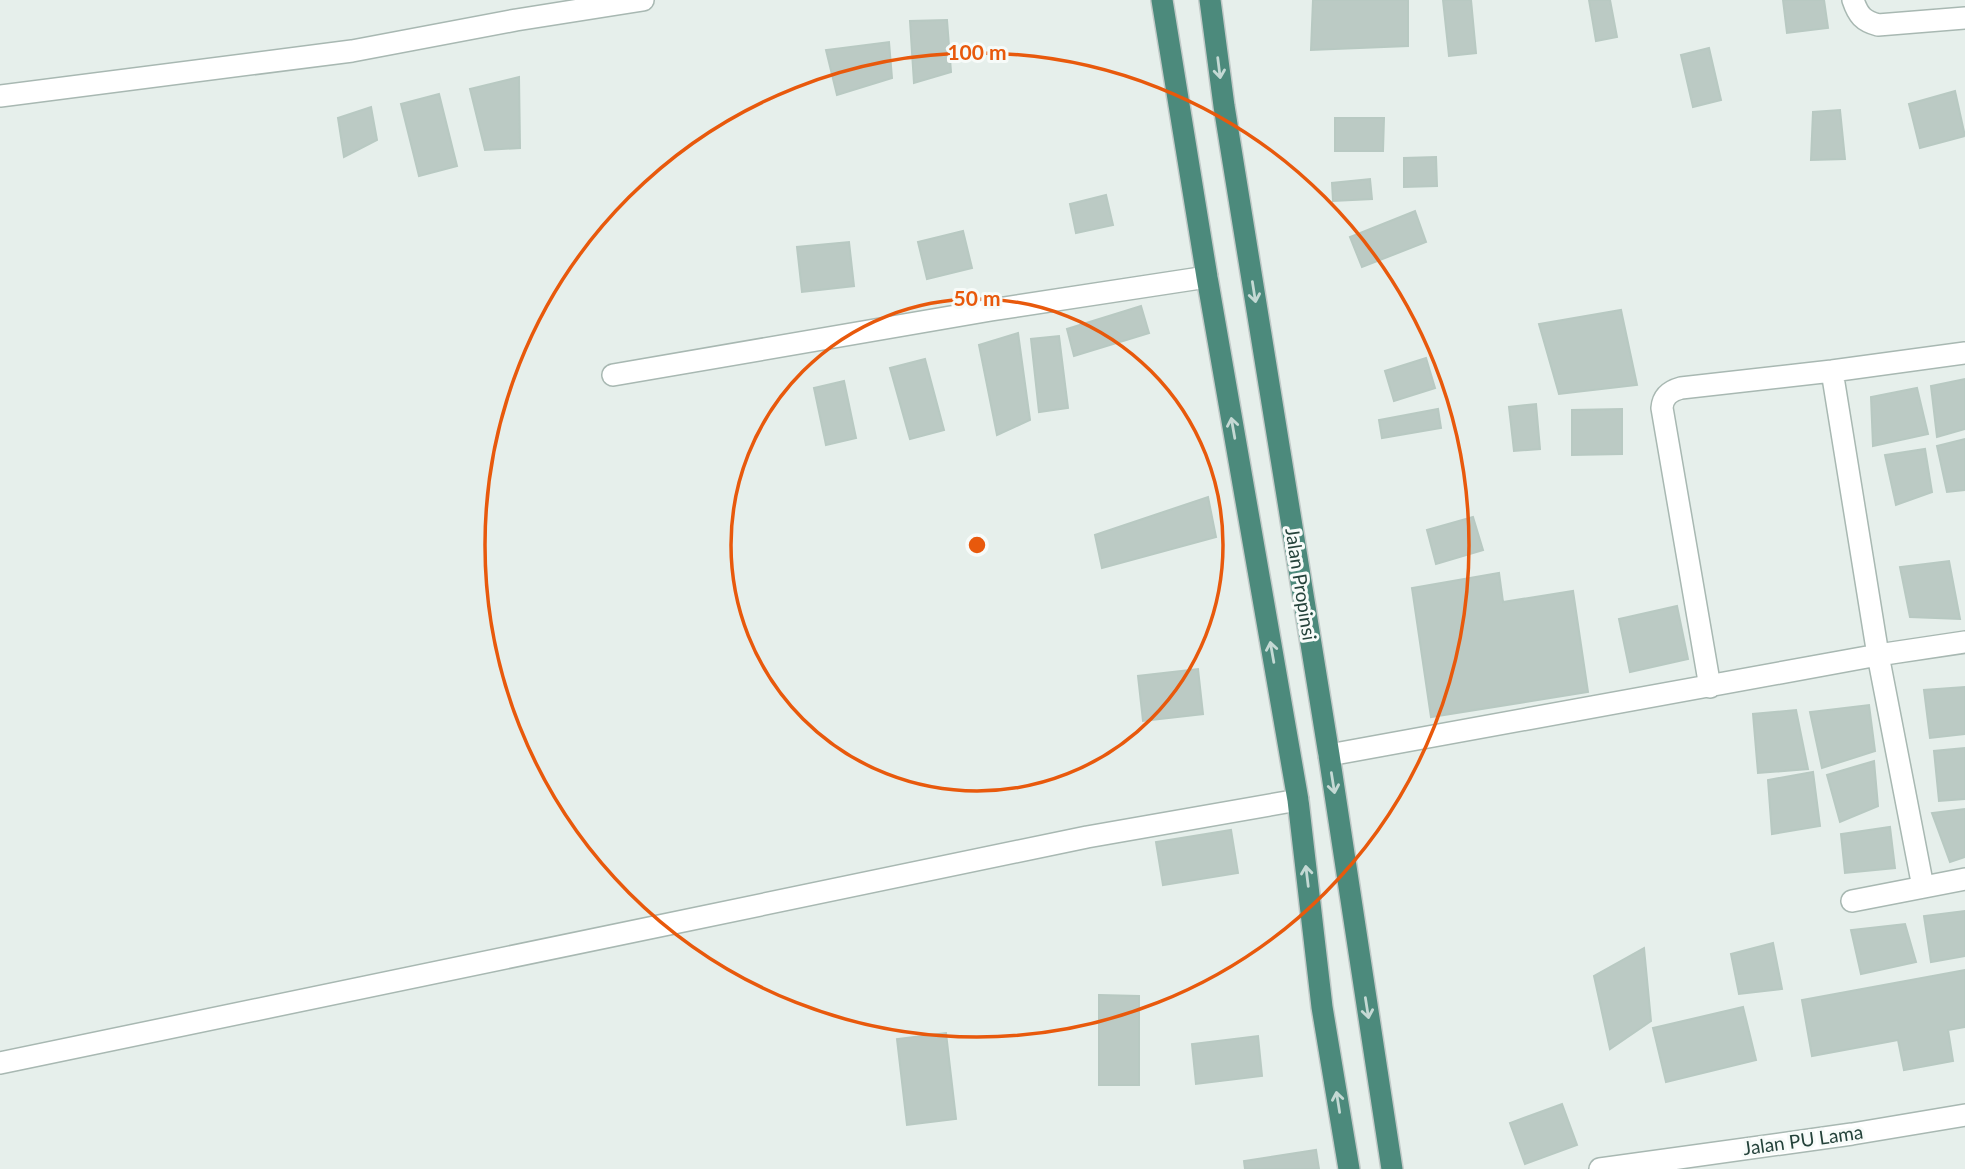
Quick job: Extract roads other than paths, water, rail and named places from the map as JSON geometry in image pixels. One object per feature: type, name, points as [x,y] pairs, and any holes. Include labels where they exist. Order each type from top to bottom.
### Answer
[{"type":"highway","points":[[1162,0],[1298,800],[1322,1007],[1349,1169]]},
{"type":"highway","name":"Jalan Propinsi","points":[[1210,0],[1224,106],[1329,755],[1392,1169]]},
{"type":"street","points":[[0,96],[352,51],[516,20],[643,0]]},
{"type":"street","points":[[1853,0],[1864,21],[1878,25],[1965,18]]},
{"type":"street","points":[[613,376],[991,310],[1207,277]]},
{"type":"street","points":[[1710,687],[1662,404],[1669,393],[1681,388],[1832,372],[1965,353]]},
{"type":"street","points":[[1832,372],[1878,655],[1923,887]]},
{"type":"street","points":[[1329,755],[1878,655],[1965,642]]},
{"type":"street","points":[[0,1063],[1087,837],[1298,800]]},
{"type":"street","points":[[1852,901],[1965,879]]},
{"type":"street","name":"Jalan PU Lama","points":[[1600,1169],[1852,1134],[1965,1115]]}]
